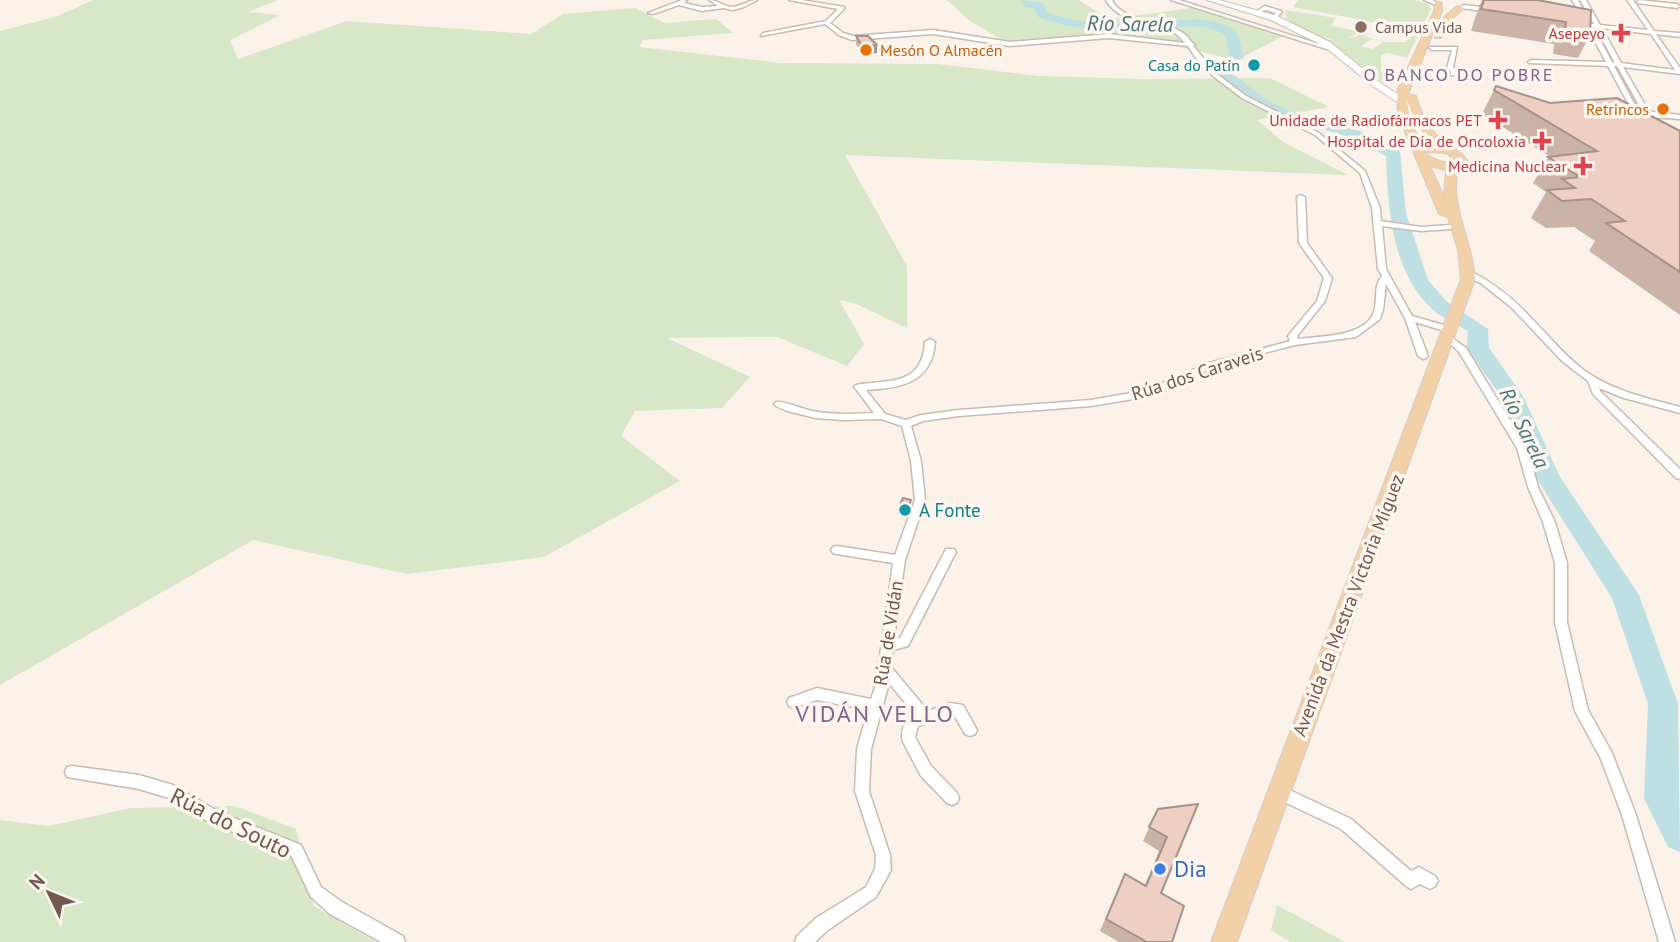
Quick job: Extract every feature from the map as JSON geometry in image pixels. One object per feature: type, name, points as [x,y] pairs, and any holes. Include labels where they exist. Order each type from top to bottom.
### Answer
[{"type":"main road","points":[[1462,3],[1436,2],[1438,12],[1405,94],[1404,116],[1469,271]]},
{"type":"main road","points":[[1405,94],[1447,19],[1462,3]]},
{"type":"main road","points":[[1405,94],[1428,136],[1464,160],[1453,166],[1423,156]]},
{"type":"main road","points":[[1423,156],[1433,148],[1453,152]]},
{"type":"main road","points":[[1453,166],[1448,189],[1469,271]]},
{"type":"main road","name":"Avenida da Mestra Victoria Míguez","points":[[1224,942],[1459,309],[1469,271]]},
{"type":"street","points":[[651,13],[685,0]]},
{"type":"street","points":[[712,0],[721,7]]},
{"type":"street","points":[[678,3],[702,9],[739,9],[754,0]]},
{"type":"street","points":[[763,35],[827,22],[842,8],[792,0]]},
{"type":"street","name":"Rúa dos Caraveis","points":[[906,424],[921,418],[958,412],[1091,402],[1145,394],[1212,365],[1295,342],[1353,335],[1376,319],[1382,281],[1386,277],[1379,252],[1381,224],[1363,172],[1317,134],[1244,97],[1215,75],[1197,56],[1183,35],[1163,25],[1122,14],[1113,8],[1109,0]]},
{"type":"street","points":[[1174,0],[1335,50]]},
{"type":"street","points":[[1211,0],[1244,8],[1264,9],[1281,5],[1277,14]]},
{"type":"street","points":[[1427,0],[1436,2]]},
{"type":"street","points":[[1574,0],[1634,108],[1630,110],[1680,117]]},
{"type":"street","points":[[1583,0],[1619,65],[1642,112],[1645,125]]},
{"type":"street","points":[[1630,0],[1680,72]]},
{"type":"street","points":[[1639,2],[1679,7]]},
{"type":"street","points":[[1462,3],[1497,11]]},
{"type":"street","points":[[1264,9],[1277,14],[1335,50],[1376,84],[1404,116]]},
{"type":"street","points":[[827,22],[834,30],[852,38],[933,32],[1010,44],[1109,36],[1192,45]]},
{"type":"street","points":[[1562,22],[1680,35]]},
{"type":"street","points":[[1438,36],[1441,43],[1455,48],[1450,68],[1454,71],[1452,75]]},
{"type":"street","points":[[1432,48],[1450,47]]},
{"type":"street","points":[[1376,84],[1400,86],[1420,53]]},
{"type":"street","points":[[1531,62],[1610,64],[1680,72]]},
{"type":"street","points":[[1376,84],[1405,94]]},
{"type":"street","points":[[1652,115],[1656,125]]},
{"type":"street","points":[[1295,342],[1292,336],[1321,301],[1328,278],[1303,243],[1301,197]]},
{"type":"street","points":[[1381,224],[1421,229],[1450,227]]},
{"type":"street","points":[[1469,271],[1491,285],[1569,362],[1592,380],[1620,393],[1680,410]]},
{"type":"street","points":[[1386,277],[1409,318],[1423,356]]},
{"type":"street","points":[[1409,318],[1450,331],[1522,448],[1533,487],[1549,522],[1561,563],[1561,622],[1582,711],[1607,757],[1629,815],[1667,942]]},
{"type":"street","points":[[882,416],[859,387],[892,386],[901,383],[927,362],[931,355],[930,342]]},
{"type":"street","points":[[1592,380],[1596,392],[1680,475]]},
{"type":"street","points":[[779,404],[802,412],[882,416],[906,424]]},
{"type":"street","name":"Rúa de Vidán","points":[[803,942],[822,924],[871,892],[883,870],[883,855],[862,791],[864,749],[885,669],[899,560],[920,500],[916,461],[906,424]]},
{"type":"street","name":"Rúa de Vidán","points":[[837,550],[899,560]]},
{"type":"street","points":[[887,646],[904,642],[950,552]]},
{"type":"street","points":[[885,669],[925,718]]},
{"type":"street","name":"Rúa de Vidán","points":[[794,702],[817,694],[874,705]]},
{"type":"street","points":[[952,798],[926,771],[908,738],[912,722],[950,709],[958,709],[971,730]]},
{"type":"street","name":"Rúa do Souto","points":[[72,772],[139,782],[173,792],[214,817],[296,850],[316,892],[336,908],[397,942]]},
{"type":"street","points":[[1278,792],[1346,824],[1411,881],[1419,875],[1430,880]]},
{"type":"green space","points":[[93,0],[278,0],[248,12],[280,15],[230,40],[238,59],[347,21],[531,34],[563,14],[635,8],[665,23],[716,19],[733,33],[643,40],[639,47],[781,63],[938,64],[1038,76],[1270,78],[1329,107],[1257,120],[1285,143],[1348,175],[845,155],[907,266],[907,328],[854,303],[839,300],[864,344],[847,366],[777,337],[667,338],[750,377],[722,408],[635,411],[621,436],[680,481],[544,557],[407,574],[253,540],[0,685],[0,31],[58,16]]},
{"type":"green space","points":[[947,0],[1078,0],[1110,19],[1198,7],[1285,35],[1237,60],[1175,46],[1103,38],[1004,41],[970,21]]},
{"type":"green space","points":[[1298,0],[1415,0],[1428,4],[1431,9],[1407,58],[1388,53],[1381,55],[1381,72],[1387,73],[1385,77],[1395,79],[1394,84],[1387,85],[1327,40],[1356,37],[1362,32],[1373,34],[1364,34],[1382,41],[1372,39],[1361,46],[1372,49],[1384,42],[1407,42],[1407,32],[1393,26],[1293,7]]},
{"type":"green space","points":[[1285,10],[1336,18],[1331,26],[1358,31],[1351,37],[1342,39],[1322,37],[1287,19]]},
{"type":"green space","points":[[235,806],[296,829],[314,906],[376,942],[0,942],[0,820],[49,826],[131,808]]},
{"type":"green space","points":[[1277,905],[1345,942],[1290,942],[1271,930]]},
{"type":"building","points":[[1484,0],[1537,0],[1591,10],[1590,35],[1565,31],[1566,22],[1481,9]]},
{"type":"building","points":[[856,36],[868,36],[877,45],[862,46]]},
{"type":"building","points":[[1496,86],[1550,103],[1617,98],[1680,131],[1680,272],[1606,223],[1625,221],[1591,199],[1562,201],[1547,190],[1575,188],[1562,179],[1580,177],[1548,157],[1597,151],[1494,90]]},
{"type":"building","points":[[903,498],[911,500],[907,511],[898,509]]},
{"type":"building","name":"Dia","points":[[1198,804],[1161,893],[1184,906],[1172,942],[1147,942],[1106,919],[1125,874],[1146,886],[1167,837],[1149,827],[1158,809]]},
{"type":"waterway","name":"Río Sarela","points":[[1027,0],[1029,4],[1039,6],[1042,14],[1082,25],[1128,28],[1204,24],[1223,28],[1231,35],[1237,58],[1215,66],[1234,83],[1263,104],[1299,119],[1355,134],[1394,154],[1397,213],[1419,281],[1439,305],[1478,329],[1478,348],[1512,396],[1549,479],[1625,595],[1663,704],[1661,798],[1680,835]]},
{"type":"place","name":"Campus Vida","points":[[1361,27]]},
{"type":"place","name":"Asepeyo","points":[[1621,33]]},
{"type":"place","name":"Mesón O Almacén","points":[[866,50]]},
{"type":"place","name":"Casa do Patín","points":[[1254,65]]},
{"type":"place","name":"Retrincos","points":[[1663,109]]},
{"type":"place","name":"Unidade de Radiofármacos PET","points":[[1498,120]]},
{"type":"place","name":"Hospital de Día de Oncoloxía","points":[[1542,141]]},
{"type":"place","name":"Medicina Nuclear","points":[[1583,166]]},
{"type":"place","name":"A Fonte","points":[[905,510]]},
{"type":"place","name":"Dia","points":[[1160,869]]},
{"type":"district","name":"O BANCO DO POBRE","points":[[1459,75]]},
{"type":"district","name":"VIDÁN VELLO","points":[[875,714]]}]
